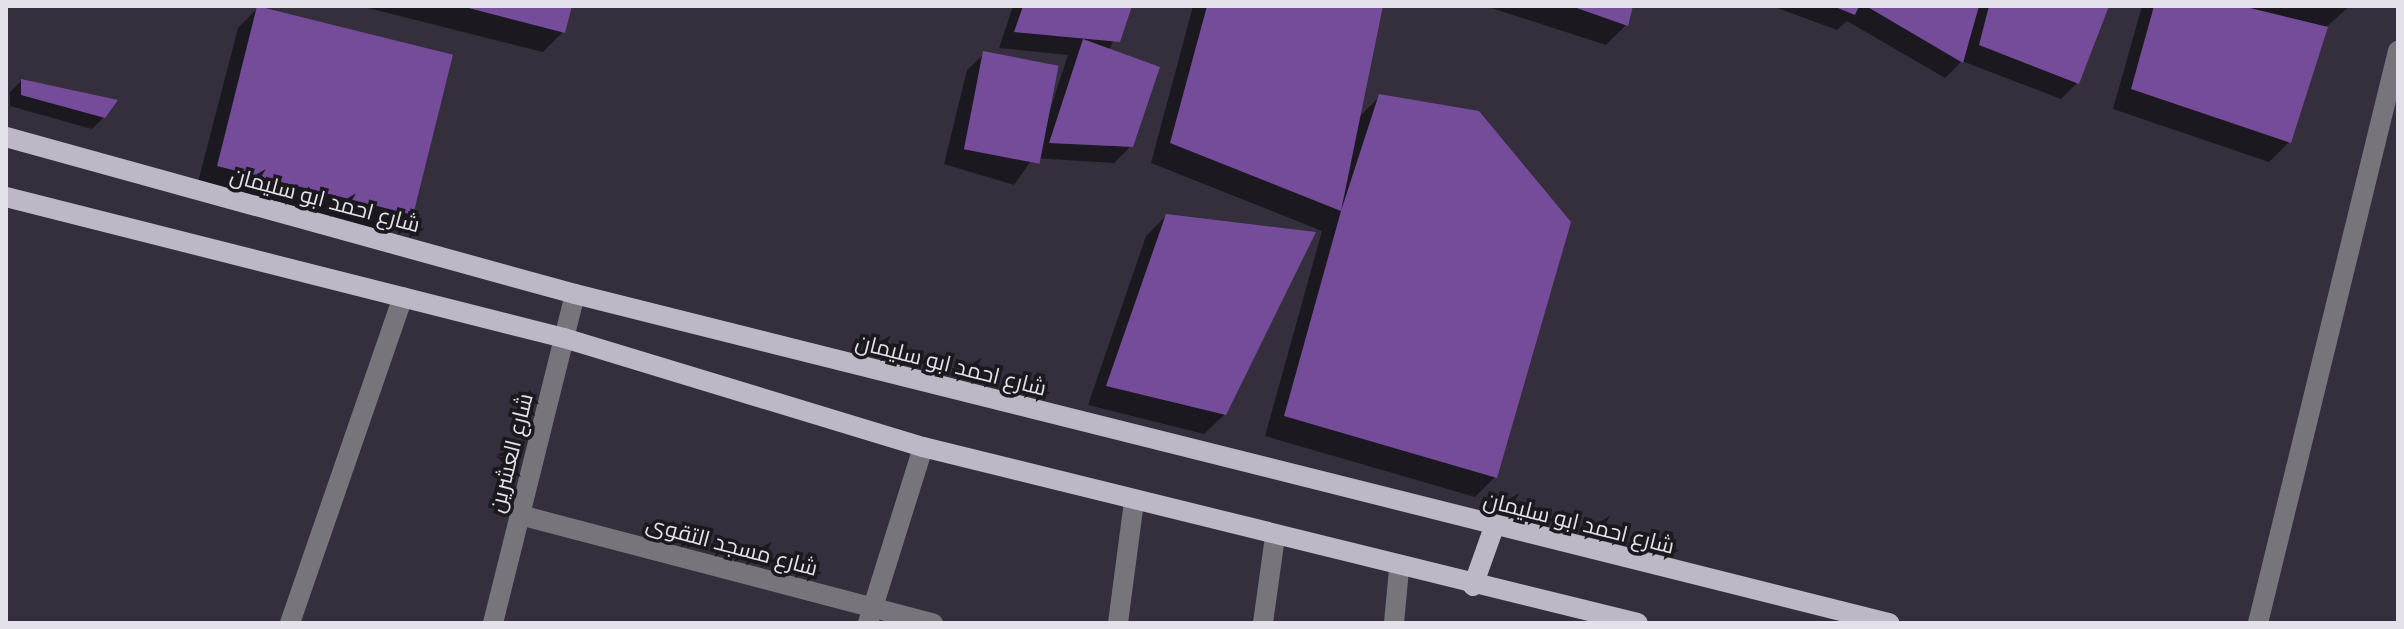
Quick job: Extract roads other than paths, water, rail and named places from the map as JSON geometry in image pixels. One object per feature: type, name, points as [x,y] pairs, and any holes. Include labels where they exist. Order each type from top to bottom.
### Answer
[{"type":"main road","name":"شارع احمد ابو سليمان","points":[[6,137],[575,294],[1494,527],[1889,623]]},
{"type":"main road","points":[[6,197],[564,338],[923,447],[1399,569],[1638,623]]},
{"type":"main road","points":[[1473,586],[1494,527]]},
{"type":"street","points":[[2258,623],[2398,51]]},
{"type":"street","name":"شارع العشرين","points":[[493,623],[575,294]]},
{"type":"street","points":[[290,623],[403,297]]},
{"type":"street","points":[[870,616],[923,447]]},
{"type":"street","points":[[1118,623],[1134,501]]},
{"type":"street","name":"شارع مسجد التقوى","points":[[520,515],[870,616],[933,623]]},
{"type":"street","points":[[1263,623],[1275,537]]},
{"type":"street","points":[[1394,623],[1399,569]]}]
